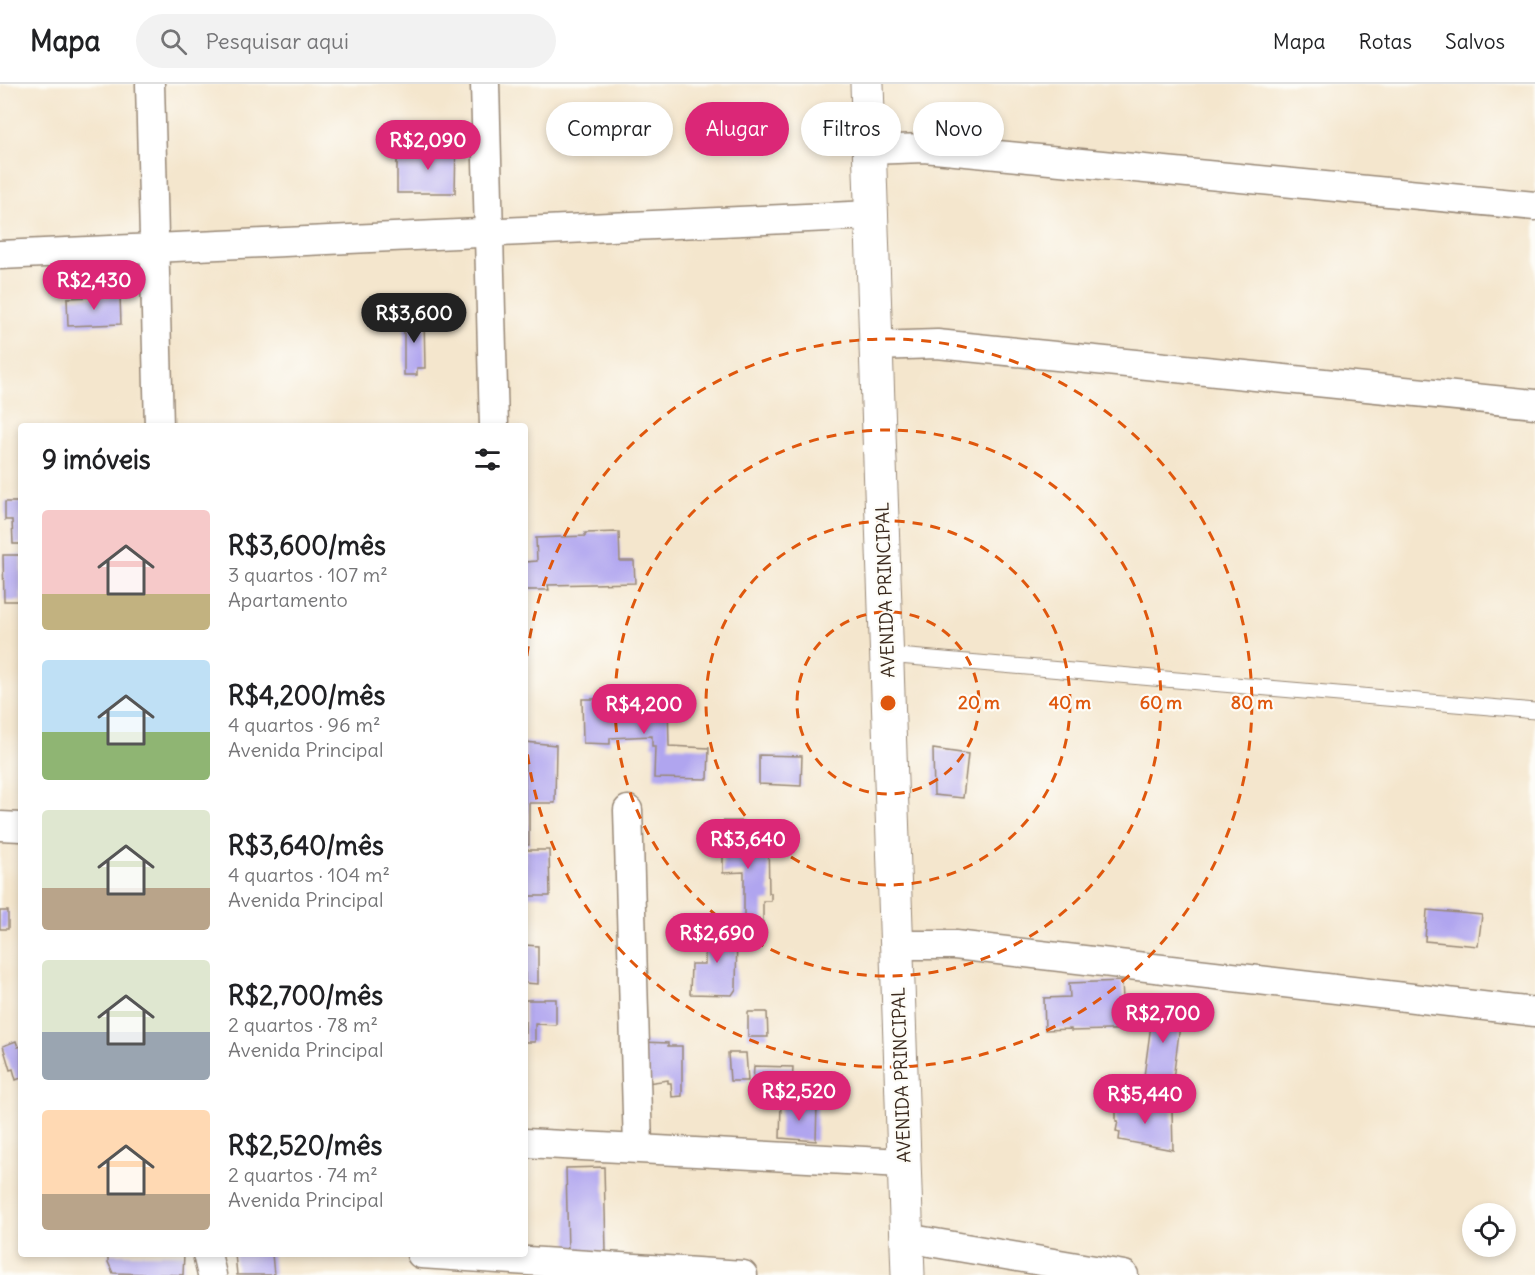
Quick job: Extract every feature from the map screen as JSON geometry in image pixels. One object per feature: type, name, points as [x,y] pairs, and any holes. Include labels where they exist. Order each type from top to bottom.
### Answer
[{"type":"street","points":[[150,84],[159,423]]},
{"type":"street","points":[[485,84],[494,423]]},
{"type":"street","name":"AVENIDA PRINCIPAL","points":[[867,84],[868,102]]},
{"type":"street","points":[[901,149],[924,148],[1535,206]]},
{"type":"street","name":"AVENIDA PRINCIPAL","points":[[869,156],[908,1275]]},
{"type":"street","points":[[0,255],[872,215]]},
{"type":"street","points":[[875,346],[937,344],[1535,404]]},
{"type":"street","points":[[628,810],[638,1147]]},
{"type":"street","points":[[0,826],[18,827]]},
{"type":"street","points":[[897,945],[955,945],[1535,1012]]},
{"type":"street","points":[[528,1143],[638,1147],[903,1163]]},
{"type":"street","points":[[906,1238],[1088,1272],[1124,1275]]},
{"type":"street","points":[[208,1257],[212,1275]]},
{"type":"street","points":[[467,1257],[744,1275]]},
{"type":"lane","points":[[887,655],[1535,711]]},
{"type":"building","points":[[456,143],[455,193],[397,193],[397,155],[435,154],[435,144]]},
{"type":"building","points":[[120,296],[121,324],[68,326],[67,298]]},
{"type":"building","points":[[404,315],[424,315],[425,368],[417,368],[417,375],[404,375]]},
{"type":"building","points":[[5,502],[18,502],[18,544],[13,544],[12,520],[5,520]]},
{"type":"building","points":[[619,532],[620,561],[634,561],[635,583],[548,585],[549,590],[528,590],[528,562],[537,561],[536,538],[585,536],[585,533]]},
{"type":"building","points":[[3,555],[18,555],[18,601],[4,601]]},
{"type":"building","points":[[582,699],[608,699],[608,704],[668,702],[669,746],[709,748],[708,779],[654,778],[655,746],[652,746],[652,736],[610,738],[610,744],[583,743]]},
{"type":"building","points":[[528,742],[556,745],[555,803],[529,803],[529,845]]},
{"type":"building","points":[[933,749],[968,754],[963,798],[934,795]]},
{"type":"building","points":[[759,755],[802,756],[801,786],[759,784]]},
{"type":"building","points":[[723,821],[743,821],[744,836],[768,836],[771,901],[763,901],[763,932],[744,932],[744,872],[723,873]]},
{"type":"building","points":[[528,850],[549,850],[550,896],[528,896]]},
{"type":"building","points":[[1427,910],[1482,915],[1478,946],[1425,941]]},
{"type":"building","points":[[0,911],[8,911],[8,929],[0,929]]},
{"type":"building","points":[[705,927],[737,928],[736,989],[732,995],[690,994],[691,964],[705,964]]},
{"type":"building","points":[[528,945],[538,946],[538,984],[528,983]]},
{"type":"building","points":[[1122,981],[1124,1018],[1147,1019],[1146,1029],[1045,1030],[1044,998],[1070,997],[1069,983]]},
{"type":"building","points":[[556,999],[556,1025],[535,1024],[535,1042],[528,1042],[528,1000]]},
{"type":"building","points":[[1167,1008],[1182,1010],[1173,1079],[1144,1076],[1153,1010],[1167,1011]]},
{"type":"building","points":[[748,1012],[767,1012],[768,1037],[748,1037]]},
{"type":"building","points":[[16,1041],[18,1079],[16,1080],[13,1069],[10,1070],[3,1046]]},
{"type":"building","points":[[642,1042],[682,1046],[682,1096],[672,1097],[671,1083],[668,1083],[668,1080],[647,1083]]},
{"type":"building","points":[[728,1053],[746,1053],[748,1081],[730,1081]]},
{"type":"building","points":[[754,1066],[793,1067],[792,1086],[753,1085]]},
{"type":"building","points":[[1116,1101],[1172,1110],[1173,1150],[1119,1140],[1120,1132],[1116,1131],[1118,1121],[1116,1121]]},
{"type":"building","points":[[781,1104],[817,1104],[816,1141],[780,1138]]},
{"type":"building","points":[[604,1167],[606,1252],[568,1252],[566,1168]]},
{"type":"building","points":[[108,1257],[184,1257],[183,1275],[113,1273]]},
{"type":"building","points":[[235,1257],[272,1257],[274,1275],[237,1275]]}]
